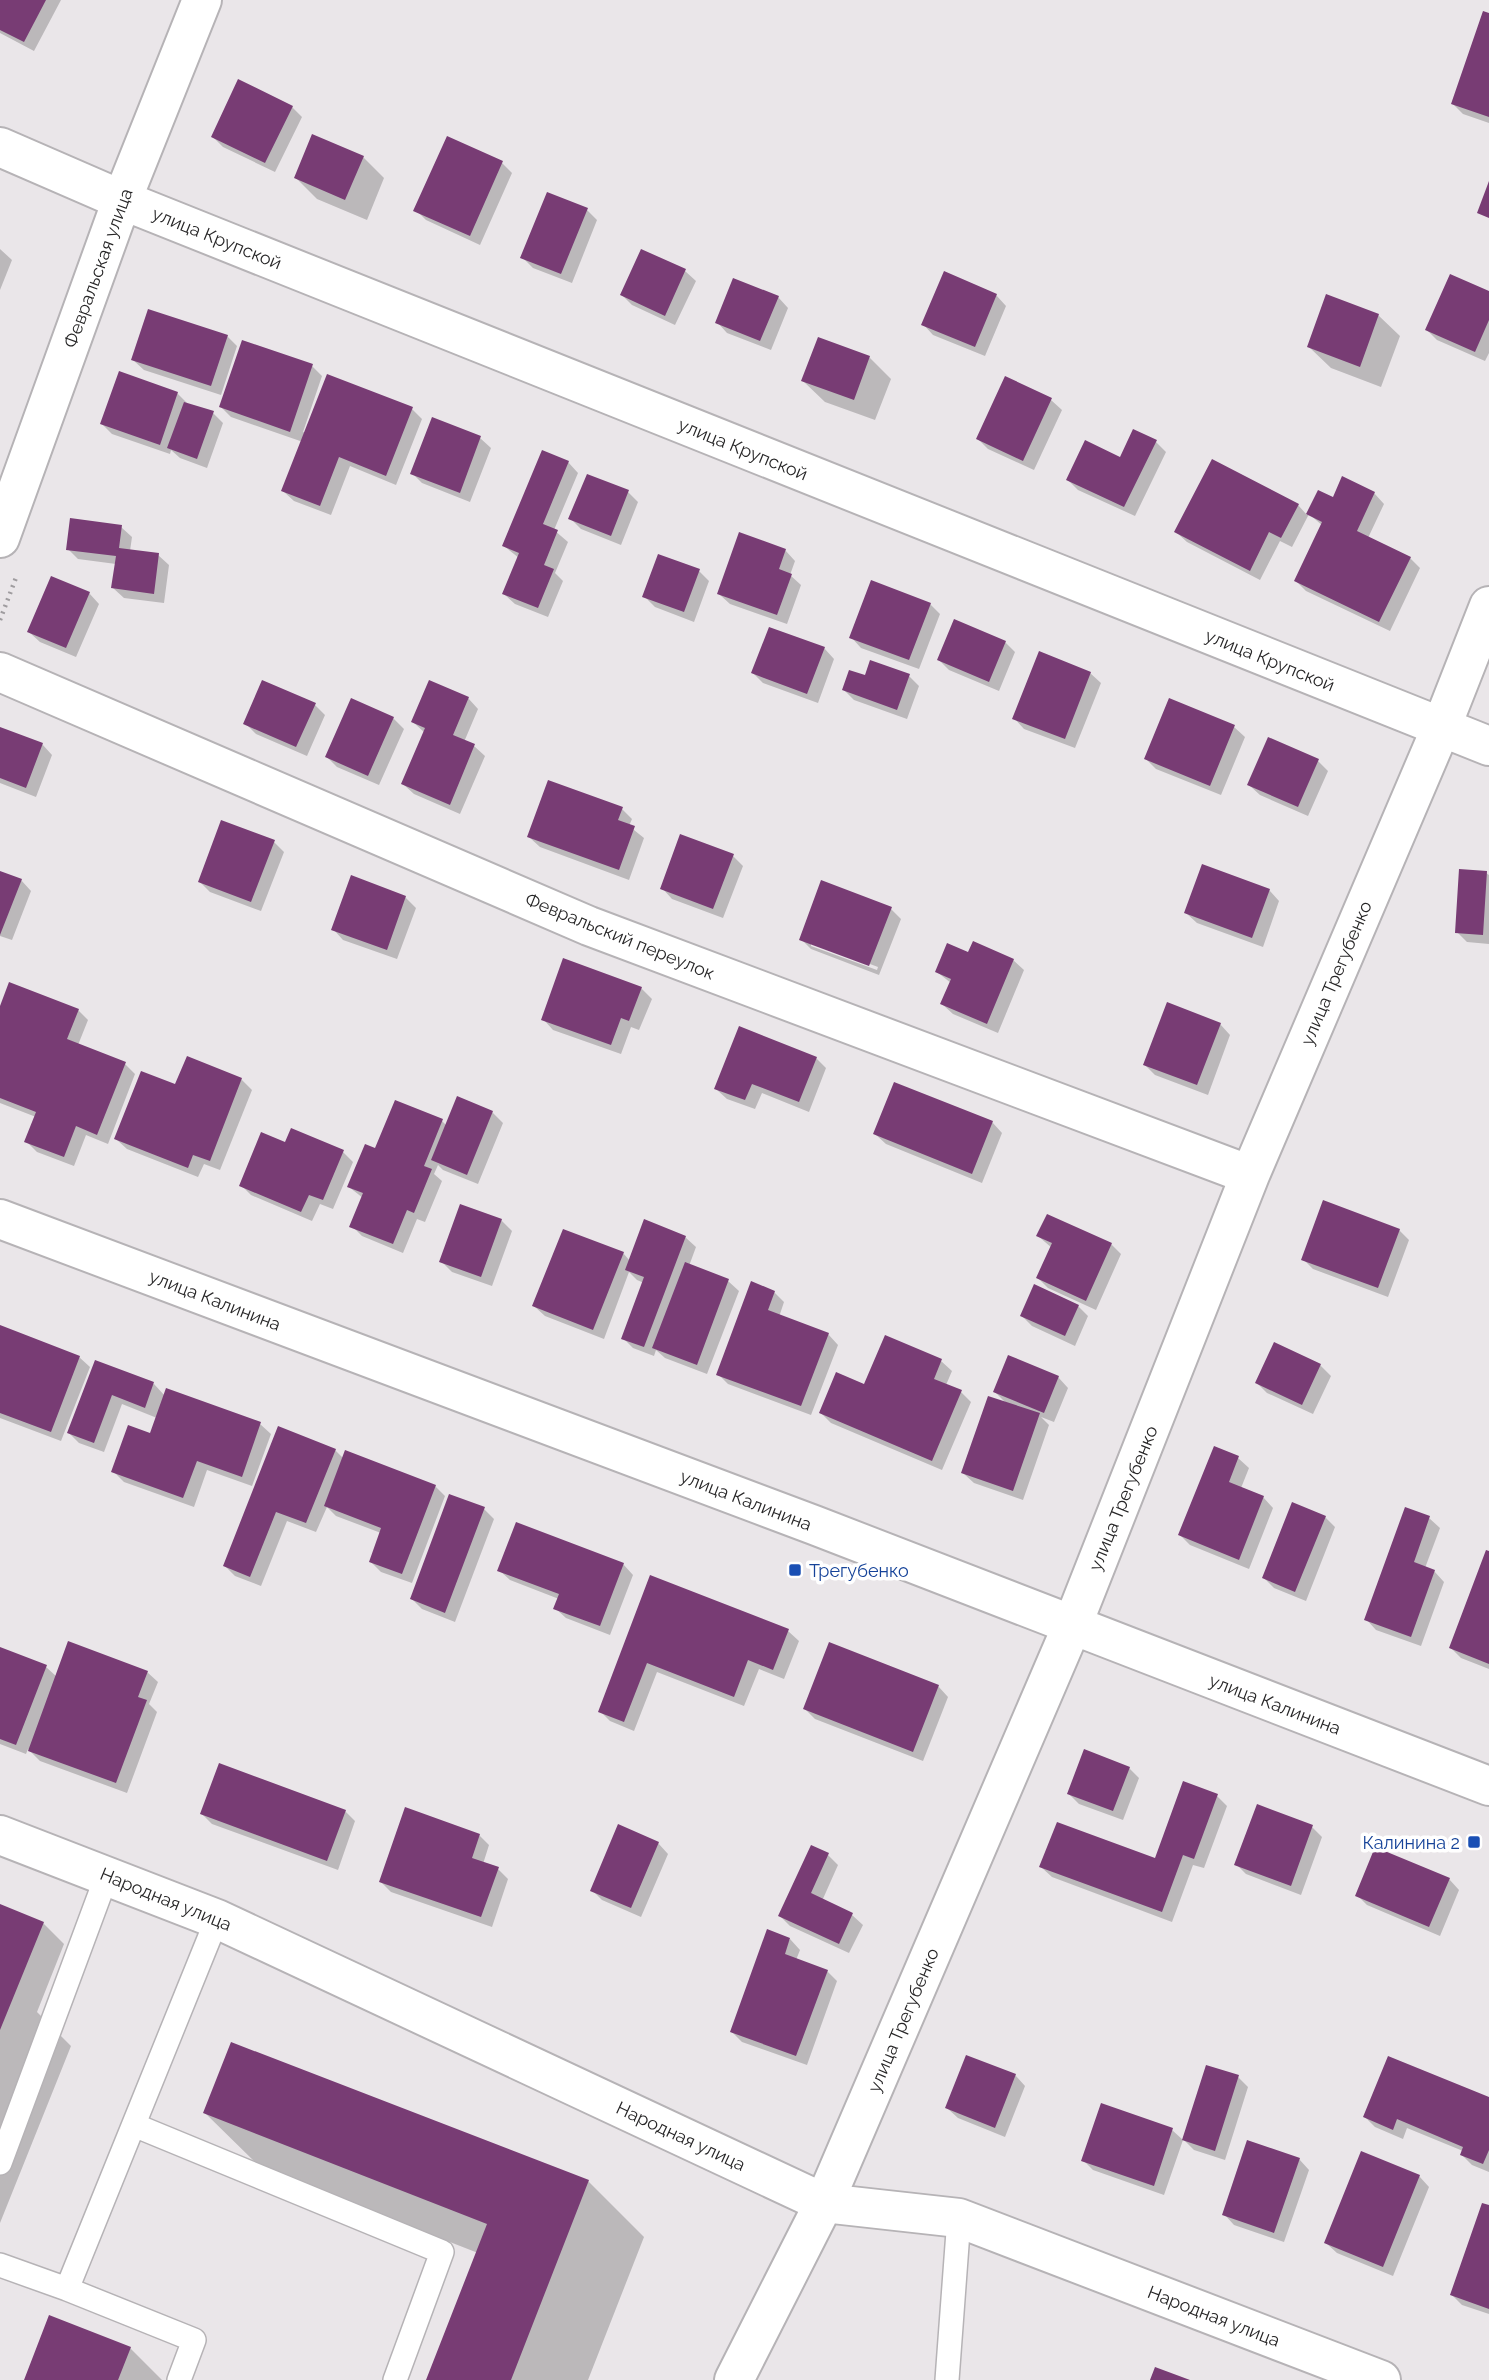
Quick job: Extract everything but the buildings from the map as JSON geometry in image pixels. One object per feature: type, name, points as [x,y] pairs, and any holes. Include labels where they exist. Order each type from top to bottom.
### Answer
[{"type":"street","name":"Февральская улица","points":[[0,538],[122,200],[202,0]]},
{"type":"street","name":"улица Крупской","points":[[0,147],[122,200],[1489,746]]},
{"type":"street","name":"улица Трегубенко","points":[[734,2380],[824,2203],[1072,1626],[1250,1175],[1441,728],[1489,606]]},
{"type":"street","name":"Февральский переулок","points":[[0,672],[589,926],[1250,1175]]},
{"type":"street","name":"улица Калинина","points":[[0,1219],[802,1521],[1489,1786]]},
{"type":"street","name":"Народная улица","points":[[0,1835],[217,1919],[824,2203],[959,2218],[1381,2380]]},
{"type":"lane","points":[[0,2163],[107,1875]]},
{"type":"lane","points":[[67,2289],[217,1919]]},
{"type":"lane","points":[[134,2125],[442,2252],[395,2380]]},
{"type":"lane","points":[[947,2380],[959,2218]]},
{"type":"lane","points":[[0,2265],[194,2340],[179,2380]]},
{"type":"place","name":"Трегубенко","points":[[795,1570]]},
{"type":"place","name":"Калинина 2","points":[[1474,1842]]}]
